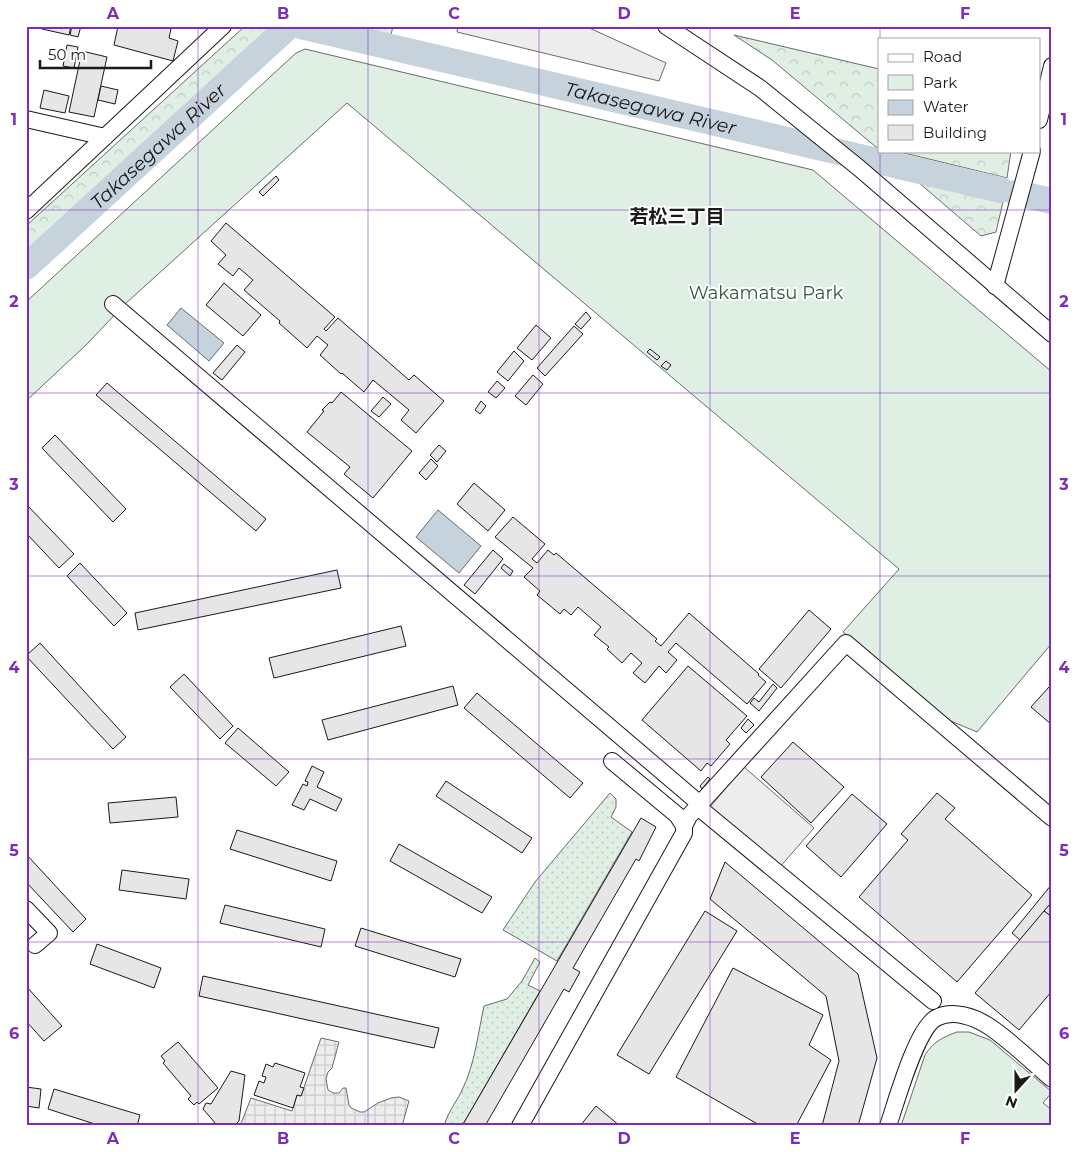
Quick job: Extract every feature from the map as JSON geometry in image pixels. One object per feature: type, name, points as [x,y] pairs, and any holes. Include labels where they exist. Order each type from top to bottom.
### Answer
[{"type":"street","points":[[26,211],[224,26]]},
{"type":"street","points":[[666,26],[760,88],[859,168],[1052,334]]},
{"type":"street","points":[[1040,116],[1052,66]]},
{"type":"street","points":[[26,119],[105,137]]},
{"type":"street","points":[[995,286],[1032,152]]},
{"type":"street","points":[[113,304],[699,806],[933,1001]]},
{"type":"street","points":[[520,1126],[684,833],[684,826],[689,816],[846,643],[1052,818]]},
{"type":"street","points":[[612,761],[677,815],[684,826]]},
{"type":"street","points":[[26,909],[49,934],[35,945]]},
{"type":"street","points":[[888,1126],[912,1054],[923,1032],[934,1019],[946,1014],[975,1019],[991,1028],[1052,1079]]},
{"type":"green space","points":[[245,26],[275,26],[26,255],[26,226]]},
{"type":"green space","points":[[353,26],[393,26],[391,35]]},
{"type":"green space","points":[[734,35],[878,69],[878,147],[876,147],[772,60]]},
{"type":"green space","name":"Wakamatsu Park","points":[[305,49],[813,170],[1052,372],[1052,643],[977,732],[946,719],[843,632],[899,569],[347,103],[124,305],[86,345],[26,401],[26,302],[296,53]]},
{"type":"green space","points":[[900,152],[1011,152],[1007,178]]},
{"type":"green space","points":[[918,182],[1003,202],[996,232],[981,236]]},
{"type":"green space","points":[[610,793],[616,799],[616,807],[611,817],[632,832],[557,961],[503,930],[535,882]]},
{"type":"green space","points":[[535,958],[540,962],[528,985],[540,991],[462,1126],[447,1126],[445,1123],[447,1118],[467,1078],[476,1048],[484,1006],[507,999],[522,981]]},
{"type":"green space","points":[[957,1032],[969,1032],[990,1040],[1052,1092],[1043,1103],[1052,1110],[1052,1126],[901,1126],[925,1055],[939,1040]]},
{"type":"shaded area","points":[[458,26],[585,26],[666,63],[659,81],[457,32]]},
{"type":"shaded area","points":[[744,767],[814,828],[779,868],[709,808]]},
{"type":"shaded area","points":[[321,1038],[339,1042],[332,1068],[328,1072],[326,1079],[328,1090],[333,1093],[339,1093],[343,1088],[346,1088],[349,1105],[360,1112],[364,1112],[378,1103],[391,1098],[399,1097],[409,1101],[402,1126],[240,1126],[251,1098],[292,1111],[297,1095],[301,1096]]},
{"type":"water","points":[[181,308],[224,343],[209,361],[167,325]]},
{"type":"water","points":[[438,510],[481,546],[459,573],[416,537]]},
{"type":"building","points":[[42,26],[71,26],[69,35],[42,29]]},
{"type":"building","points":[[72,26],[81,26],[78,37],[70,35]]},
{"type":"building","points":[[118,26],[164,26],[171,29],[169,38],[178,41],[173,61],[114,45]]},
{"type":"building","points":[[67,45],[78,47],[74,68],[63,66]]},
{"type":"building","points":[[82,51],[107,57],[94,117],[69,112]]},
{"type":"building","points":[[101,86],[118,90],[115,104],[98,100]]},
{"type":"building","points":[[44,90],[69,96],[65,113],[40,108]]},
{"type":"building","points":[[276,176],[279,180],[263,196],[259,192]]},
{"type":"building","points":[[226,223],[335,317],[324,329],[326,331],[338,318],[409,380],[414,375],[444,401],[416,433],[401,420],[409,410],[373,380],[364,392],[320,355],[328,345],[317,336],[307,348],[279,323],[280,321],[244,290],[253,280],[239,268],[233,276],[218,264],[226,255],[211,241]]},
{"type":"building","points":[[224,283],[261,315],[243,336],[206,305]]},
{"type":"building","points":[[586,312],[591,318],[581,329],[575,324]]},
{"type":"building","points":[[536,325],[551,338],[532,360],[517,348]]},
{"type":"building","points":[[574,326],[583,334],[545,376],[537,368]]},
{"type":"building","points":[[237,345],[245,352],[222,380],[213,373]]},
{"type":"building","points":[[650,349],[660,357],[657,360],[647,352]]},
{"type":"building","points":[[514,351],[524,361],[508,381],[497,372]]},
{"type":"building","points":[[666,361],[671,365],[667,370],[661,366]]},
{"type":"building","points":[[533,375],[543,384],[526,405],[515,396]]},
{"type":"building","points":[[497,381],[505,388],[496,398],[488,392]]},
{"type":"building","points":[[107,383],[266,519],[256,531],[96,395]]},
{"type":"building","points":[[341,392],[412,451],[373,498],[344,474],[350,467],[307,432],[324,411],[322,410],[330,402],[332,403]]},
{"type":"building","points":[[383,397],[391,404],[379,417],[371,411]]},
{"type":"building","points":[[481,401],[486,406],[480,414],[475,410]]},
{"type":"building","points":[[55,435],[126,509],[113,522],[42,448]]},
{"type":"building","points":[[439,445],[446,451],[437,462],[430,455]]},
{"type":"building","points":[[431,459],[438,466],[426,480],[419,473]]},
{"type":"building","points":[[474,483],[505,510],[488,531],[457,504]]},
{"type":"building","points":[[26,504],[74,554],[59,568],[26,533]]},
{"type":"building","points":[[513,517],[545,544],[532,559],[537,563],[548,550],[554,555],[556,553],[657,639],[655,641],[661,646],[689,613],[766,682],[747,704],[676,643],[668,652],[677,660],[666,673],[659,666],[645,683],[633,673],[642,663],[631,653],[622,663],[607,649],[609,647],[594,635],[601,627],[578,607],[571,615],[564,609],[560,614],[537,595],[540,591],[524,577],[533,568],[495,537]]},
{"type":"building","points":[[493,550],[503,559],[475,594],[464,585]]},
{"type":"building","points":[[80,563],[127,613],[114,626],[67,576]]},
{"type":"building","points":[[504,564],[513,571],[510,576],[501,568]]},
{"type":"building","points":[[337,570],[341,588],[138,630],[135,613]]},
{"type":"building","points":[[809,610],[831,629],[781,688],[759,669]]},
{"type":"building","points":[[401,626],[406,646],[274,678],[269,658]]},
{"type":"building","points":[[40,643],[126,737],[113,749],[26,656]]},
{"type":"building","points":[[688,666],[747,716],[726,740],[730,744],[711,766],[707,763],[701,771],[642,720]]},
{"type":"building","points":[[184,674],[233,726],[220,739],[170,687]]},
{"type":"building","points":[[773,684],[777,688],[759,711],[750,703],[754,698],[759,702]]},
{"type":"building","points":[[453,686],[458,705],[328,740],[322,720]]},
{"type":"building","points":[[1049,687],[1052,689],[1052,725],[1031,707]]},
{"type":"building","points":[[477,693],[583,783],[570,798],[464,708]]},
{"type":"building","points":[[748,719],[754,725],[746,733],[741,728]]},
{"type":"building","points":[[238,728],[289,772],[276,786],[225,743]]},
{"type":"building","points":[[793,742],[844,787],[811,823],[761,777]]},
{"type":"building","points":[[312,766],[324,772],[317,787],[342,799],[336,811],[310,799],[304,810],[292,805],[303,784],[307,786],[308,782],[305,781]]},
{"type":"building","points":[[708,777],[710,779],[702,789],[700,786]]},
{"type":"building","points":[[446,781],[532,838],[522,853],[436,796]]},
{"type":"building","points":[[937,793],[955,808],[945,819],[1032,895],[957,982],[859,897],[908,840],[901,834]]},
{"type":"building","points":[[852,794],[887,824],[841,877],[806,846]]},
{"type":"building","points":[[176,797],[178,817],[110,823],[108,803]]},
{"type":"building","points":[[641,818],[656,827],[639,861],[636,859],[573,968],[580,972],[569,992],[564,989],[485,1126],[462,1126]]},
{"type":"building","points":[[237,830],[337,861],[331,881],[230,849]]},
{"type":"building","points":[[399,844],[492,897],[482,913],[390,861]]},
{"type":"building","points":[[26,854],[86,919],[73,932],[26,882]]},
{"type":"building","points":[[725,862],[858,974],[877,1058],[858,1126],[822,1126],[839,1061],[826,996],[710,899]]},
{"type":"building","points":[[122,870],[189,879],[186,899],[119,890]]},
{"type":"building","points":[[1052,884],[1052,902],[1020,940],[1012,933]]},
{"type":"building","points":[[1050,904],[1052,905],[1052,917],[1044,911]]},
{"type":"building","points":[[225,905],[325,929],[321,947],[220,923]]},
{"type":"building","points":[[705,911],[737,931],[649,1074],[617,1055]]},
{"type":"building","points":[[1044,911],[1052,917],[1052,991],[1019,1030],[975,993]]},
{"type":"building","points":[[361,928],[461,959],[455,977],[355,946]]},
{"type":"building","points":[[97,944],[161,968],[154,988],[90,964]]},
{"type":"building","points":[[733,968],[823,1015],[809,1045],[831,1060],[796,1126],[761,1126],[676,1077]]},
{"type":"building","points":[[203,976],[439,1028],[434,1048],[199,996]]},
{"type":"building","points":[[26,986],[62,1026],[44,1041],[26,1021]]},
{"type":"building","points":[[178,1042],[218,1088],[199,1104],[197,1102],[194,1105],[188,1099],[191,1096],[163,1063],[165,1061],[161,1056]]},
{"type":"building","points":[[275,1063],[305,1073],[300,1087],[304,1088],[301,1096],[297,1095],[293,1108],[254,1095],[259,1081],[264,1083],[266,1077],[262,1076],[266,1064],[273,1067]]},
{"type":"building","points":[[231,1071],[245,1075],[239,1121],[234,1126],[225,1126],[216,1124],[203,1109],[206,1103],[211,1104]]},
{"type":"building","points":[[26,1087],[41,1089],[39,1108],[26,1106]]},
{"type":"building","points":[[54,1089],[140,1115],[137,1126],[101,1126],[48,1109]]},
{"type":"building","points":[[596,1106],[620,1126],[580,1126]]},
{"type":"waterway","name":"Takasegawa River","points":[[26,267],[289,26]]},
{"type":"waterway","name":"Takasegawa River","points":[[301,26],[1001,190]]},
{"type":"waterway","name":"Takasegawa River","points":[[1016,193],[1052,201]]},
{"type":"district","name":"若松三丁目","points":[[677,216]]}]
